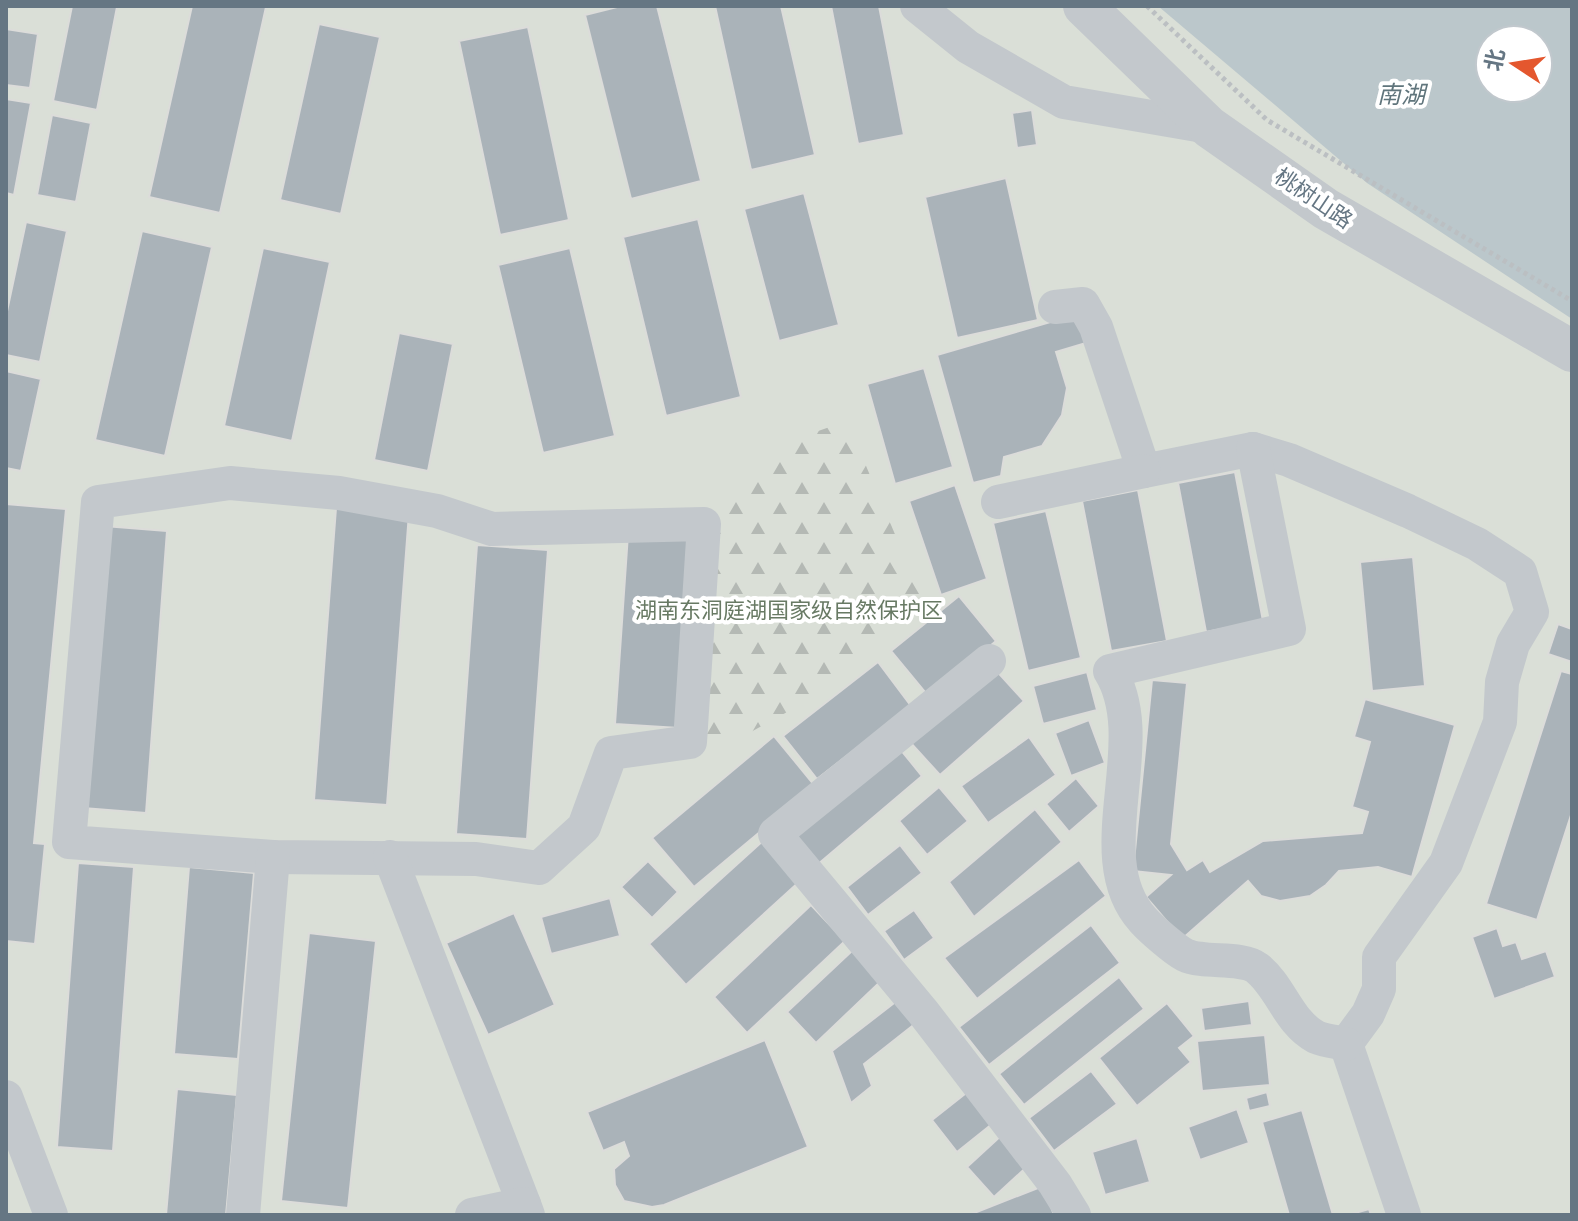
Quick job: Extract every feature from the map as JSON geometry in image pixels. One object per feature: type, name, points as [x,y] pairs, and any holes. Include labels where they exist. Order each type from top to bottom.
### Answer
[{"type":"street","points":[[917,6],[968,47],[1064,102],[1209,127]]},
{"type":"street","name":"桃树山路","points":[[1084,6],[1209,127],[1326,209],[1572,351]]},
{"type":"street","points":[[1055,307],[1083,304],[1096,327],[1144,471]]},
{"type":"street","points":[[1253,449],[1289,629],[1110,671],[1118,684],[1125,720],[1119,842],[1123,885],[1142,919],[1186,955],[1254,966],[1277,988],[1292,1015],[1316,1037],[1346,1044]]},
{"type":"street","points":[[998,502],[1253,449],[1289,460],[1408,511],[1477,544],[1520,572],[1532,612],[1513,644],[1502,682],[1500,722],[1446,863],[1379,957],[1379,989],[1368,1014],[1346,1044]]},
{"type":"street","points":[[230,483],[339,493],[437,511],[492,529],[704,524],[690,742],[611,753],[584,827],[539,868],[476,859],[273,857],[69,842],[98,502],[230,483]]},
{"type":"street","points":[[989,661],[775,834],[923,1012],[1055,1184],[1074,1215]]},
{"type":"street","points":[[243,1215],[273,857]]},
{"type":"street","points":[[390,857],[526,1209],[472,1215]]},
{"type":"street","points":[[1346,1044],[1404,1215]]},
{"type":"street","points":[[6,1097],[51,1215]]},
{"type":"path","points":[[1147,6],[1267,120],[1572,301]]},
{"type":"green space","name":"湖南东洞庭湖国家级自然保护区","points":[[6,6],[1572,6],[1572,1215],[6,1215]]},
{"type":"green space","points":[[847,421],[922,598],[789,711],[729,744],[701,741],[713,507],[772,447]]},
{"type":"water","name":"南湖","points":[[1158,6],[1572,6],[1572,319],[1367,183]]},
{"type":"building","points":[[72,6],[117,7],[97,110],[53,101]]},
{"type":"building","points":[[192,6],[266,7],[220,213],[149,197]]},
{"type":"building","points":[[621,6],[657,6],[701,181],[631,199],[585,15]]},
{"type":"building","points":[[715,6],[781,6],[815,155],[751,170]]},
{"type":"building","points":[[831,6],[879,6],[904,135],[858,144]]},
{"type":"building","points":[[319,24],[380,37],[341,214],[280,200]]},
{"type":"building","points":[[528,27],[569,220],[500,235],[459,41]]},
{"type":"building","points":[[6,29],[38,34],[30,88],[6,85]]},
{"type":"building","points":[[6,99],[31,103],[14,195],[6,193]]},
{"type":"building","points":[[1032,110],[1037,145],[1017,148],[1012,113]]},
{"type":"building","points":[[52,115],[91,123],[76,202],[37,195]]},
{"type":"building","points":[[1006,178],[1038,320],[957,338],[925,197]]},
{"type":"building","points":[[804,193],[839,325],[779,341],[744,209]]},
{"type":"building","points":[[698,219],[741,397],[666,416],[623,237]]},
{"type":"building","points":[[26,222],[67,231],[40,362],[6,355],[6,316]]},
{"type":"building","points":[[142,231],[212,247],[165,456],[95,440]]},
{"type":"building","points":[[263,248],[330,262],[292,441],[224,426]]},
{"type":"building","points":[[570,248],[615,436],[543,453],[498,265]]},
{"type":"building","points":[[1078,314],[1086,343],[1056,352],[1067,388],[1062,415],[1042,446],[1004,457],[1001,476],[973,483],[937,355]]},
{"type":"building","points":[[399,333],[453,344],[428,471],[374,460]]},
{"type":"building","points":[[924,368],[953,467],[895,484],[867,384]]},
{"type":"building","points":[[6,371],[41,379],[21,471],[6,468]]},
{"type":"building","points":[[1235,472],[1263,621],[1206,632],[1178,483]]},
{"type":"building","points":[[955,485],[987,579],[941,595],[909,501]]},
{"type":"building","points":[[1138,490],[1167,641],[1111,651],[1082,501]]},
{"type":"building","points":[[6,504],[66,509],[34,843],[45,844],[35,944],[6,941]]},
{"type":"building","points":[[336,508],[409,513],[387,805],[314,800]]},
{"type":"building","points":[[1046,511],[1081,658],[1028,671],[993,523]]},
{"type":"building","points":[[104,526],[167,531],[146,813],[83,808]]},
{"type":"building","points":[[628,534],[691,538],[679,728],[615,724]]},
{"type":"building","points":[[477,545],[548,550],[527,839],[456,834]]},
{"type":"building","points":[[1413,557],[1425,686],[1372,691],[1360,562]]},
{"type":"building","points":[[959,596],[996,641],[929,697],[891,651]]},
{"type":"building","points":[[1558,624],[1572,629],[1572,662],[1548,654]]},
{"type":"building","points":[[878,662],[911,706],[817,779],[783,736]]},
{"type":"building","points":[[993,667],[1024,701],[940,775],[909,741]]},
{"type":"building","points":[[1561,671],[1572,674],[1572,812],[1537,920],[1486,904]]},
{"type":"building","points":[[1087,672],[1097,710],[1043,724],[1033,686]]},
{"type":"building","points":[[1152,680],[1187,683],[1171,844],[1187,870],[1203,860],[1210,872],[1263,841],[1362,833],[1368,812],[1352,807],[1370,742],[1354,737],[1365,699],[1455,725],[1412,877],[1378,867],[1339,871],[1310,896],[1280,901],[1261,896],[1248,881],[1182,939],[1146,897],[1171,875],[1133,871]]},
{"type":"building","points":[[1089,720],[1105,763],[1071,776],[1055,733]]},
{"type":"building","points":[[774,736],[815,786],[694,887],[652,838]]},
{"type":"building","points":[[1029,737],[1056,775],[988,823],[961,786]]},
{"type":"building","points":[[896,744],[922,776],[817,865],[791,833]]},
{"type":"building","points":[[1076,778],[1099,806],[1069,832],[1046,804]]},
{"type":"building","points":[[939,787],[968,821],[927,855],[899,821]]},
{"type":"building","points":[[1035,809],[1062,842],[974,917],[949,882]]},
{"type":"building","points":[[764,840],[800,881],[686,985],[649,944]]},
{"type":"building","points":[[900,845],[922,873],[868,915],[847,887]]},
{"type":"building","points":[[1079,860],[1106,896],[977,999],[944,958]]},
{"type":"building","points":[[648,861],[678,892],[652,918],[621,887]]},
{"type":"building","points":[[78,863],[134,867],[113,1151],[57,1147]]},
{"type":"building","points":[[189,867],[254,873],[238,1059],[174,1054]]},
{"type":"building","points":[[610,898],[620,936],[551,954],[541,917]]},
{"type":"building","points":[[811,905],[845,941],[747,1033],[714,997]]},
{"type":"building","points":[[914,910],[934,938],[904,960],[884,931]]},
{"type":"building","points":[[514,913],[555,1005],[488,1035],[446,943]]},
{"type":"building","points":[[1091,925],[1120,963],[989,1065],[959,1027]]},
{"type":"building","points":[[1497,928],[1503,946],[1516,942],[1522,959],[1546,951],[1555,977],[1494,999],[1472,937]]},
{"type":"building","points":[[309,933],[376,941],[348,1208],[281,1201]]},
{"type":"building","points":[[853,950],[881,981],[816,1043],[787,1012]]},
{"type":"building","points":[[1119,977],[1144,1009],[1024,1105],[999,1074]]},
{"type":"building","points":[[898,1000],[916,1023],[864,1064],[872,1086],[851,1103],[832,1051]]},
{"type":"building","points":[[1249,1001],[1252,1025],[1204,1031],[1201,1008]]},
{"type":"building","points":[[1167,1003],[1194,1036],[1179,1048],[1191,1062],[1137,1106],[1099,1058]]},
{"type":"building","points":[[1265,1035],[1270,1085],[1202,1091],[1197,1041]]},
{"type":"building","points":[[765,1040],[808,1147],[664,1205],[652,1207],[624,1201],[615,1185],[614,1169],[629,1156],[624,1142],[603,1151],[587,1112]]},
{"type":"building","points":[[1091,1071],[1117,1104],[1054,1151],[1029,1118]]},
{"type":"building","points":[[177,1089],[237,1095],[226,1215],[166,1215]]},
{"type":"building","points":[[970,1090],[992,1124],[957,1152],[932,1120]]},
{"type":"building","points":[[1267,1092],[1270,1106],[1249,1111],[1246,1098]]},
{"type":"building","points":[[1237,1109],[1249,1143],[1200,1160],[1188,1127]]},
{"type":"building","points":[[1302,1110],[1333,1215],[1289,1215],[1262,1122]]},
{"type":"building","points":[[1004,1133],[1031,1163],[994,1197],[967,1167]]},
{"type":"building","points":[[1137,1138],[1150,1182],[1105,1195],[1092,1152]]},
{"type":"building","points":[[1043,1186],[1054,1215],[969,1215]]},
{"type":"building","points":[[1369,1209],[1371,1215],[1348,1215]]}]
